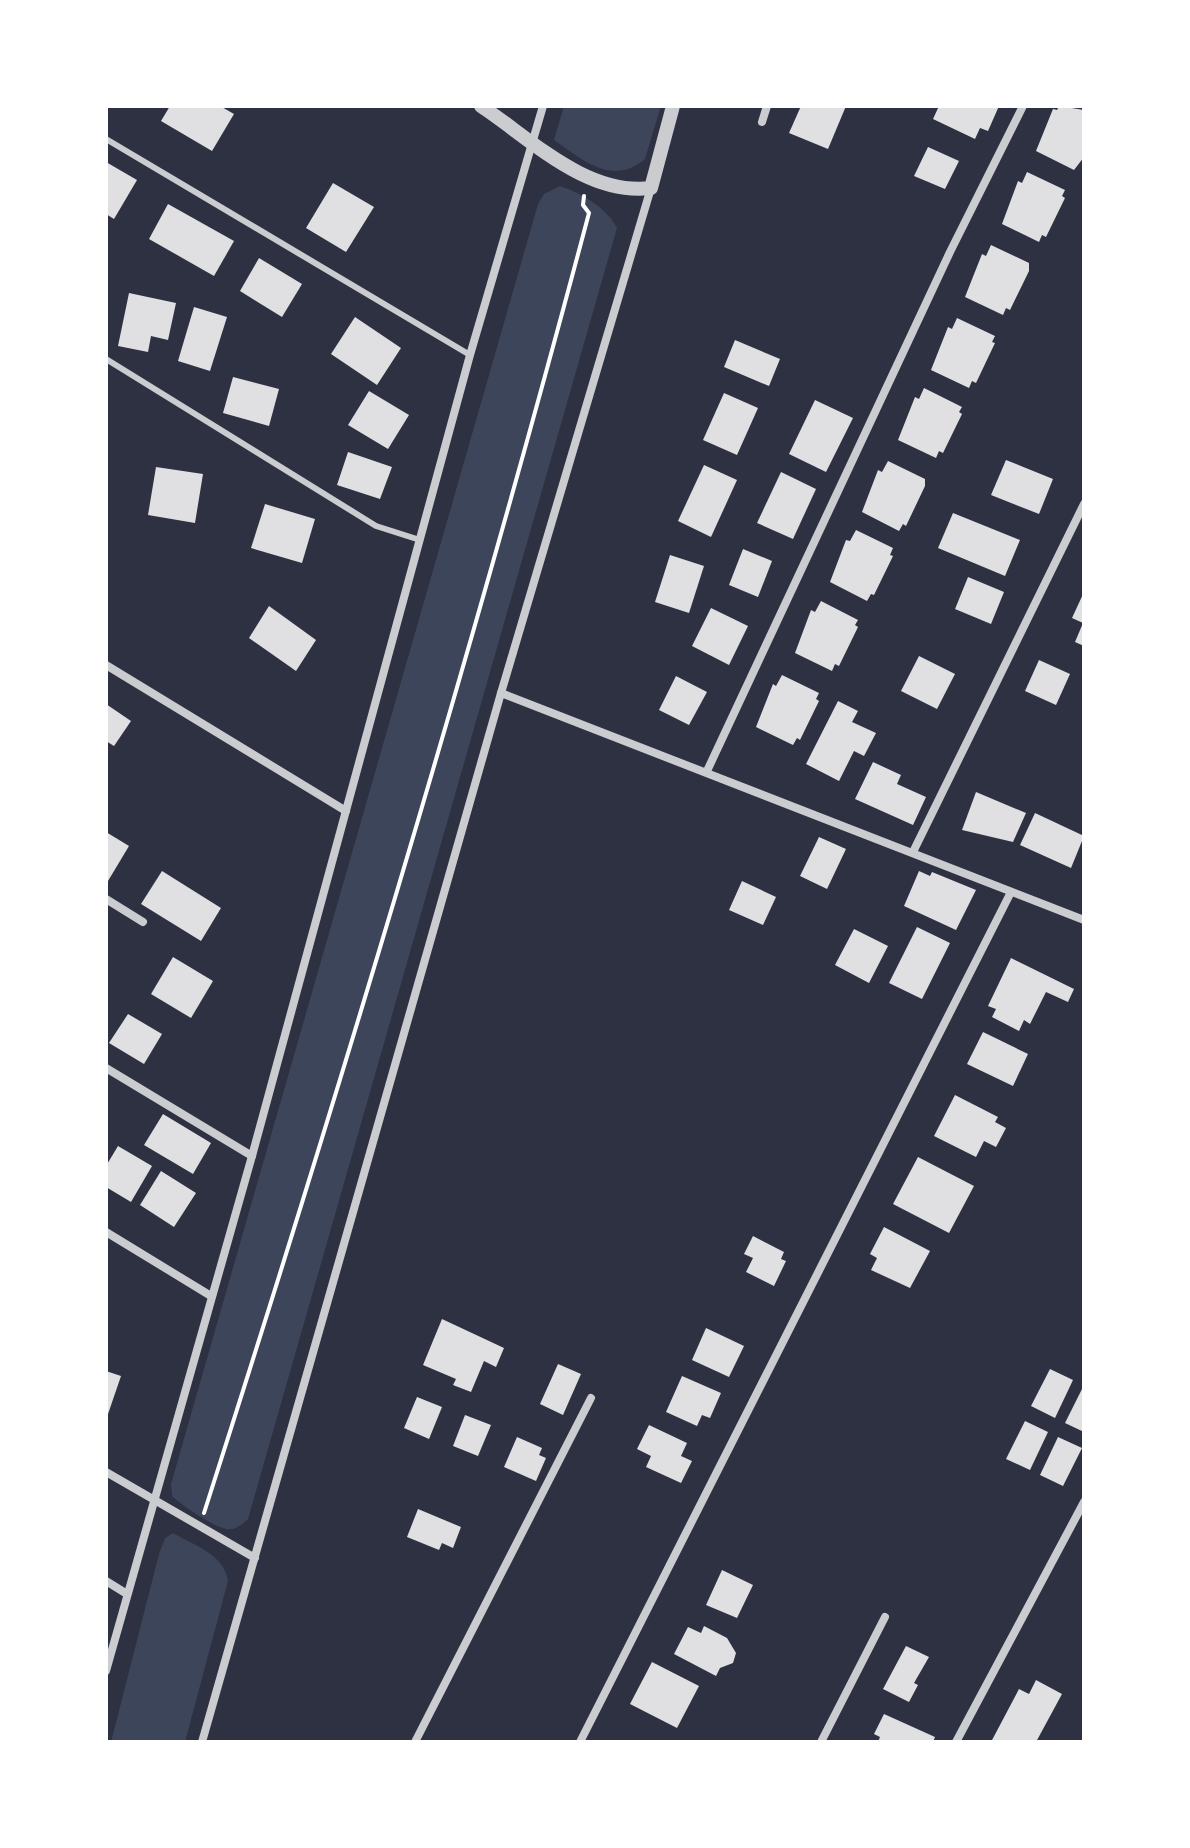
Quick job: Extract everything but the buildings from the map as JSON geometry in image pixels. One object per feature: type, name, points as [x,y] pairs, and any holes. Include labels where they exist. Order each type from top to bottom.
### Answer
[{"type":"street","points":[[481,106],[586,177],[627,191],[651,188]]},
{"type":"street","points":[[106,1671],[252,1156],[470,355],[543,106]]},
{"type":"street","points":[[202,1742],[501,693],[673,106]]},
{"type":"street","points":[[762,122],[767,106]]},
{"type":"street","points":[[707,771],[950,252],[1023,106]]},
{"type":"street","points":[[913,852],[1084,504]]},
{"type":"street","points":[[106,665],[346,811]]},
{"type":"street","points":[[501,693],[1084,920]]},
{"type":"street","points":[[580,1742],[1011,892]]},
{"type":"street","points":[[106,899],[143,922]]},
{"type":"street","points":[[106,1068],[252,1156]]},
{"type":"street","points":[[106,1232],[211,1296]]},
{"type":"street","points":[[415,1742],[591,1398]]},
{"type":"street","points":[[106,1472],[255,1558]]},
{"type":"street","points":[[956,1742],[1084,1502]]},
{"type":"street","points":[[106,1581],[127,1594]]},
{"type":"street","points":[[821,1742],[885,1617]]},
{"type":"lane","points":[[106,139],[470,355]]},
{"type":"lane","points":[[106,359],[376,526],[420,540]]},
{"type":"path","points":[[200,1527],[305,1200],[535,418],[589,213],[583,205],[586,177]]},
{"type":"shaded area","points":[[564,106],[661,106],[645,159],[621,171],[609,171],[587,162],[554,140]]},
{"type":"shaded area","points":[[560,186],[593,202],[617,228],[248,1519],[236,1528],[226,1529],[176,1500],[172,1496],[171,1484],[538,204],[544,194]]},
{"type":"shaded area","points":[[173,1533],[215,1558],[226,1572],[228,1581],[185,1742],[111,1742],[159,1554],[165,1538]]}]
